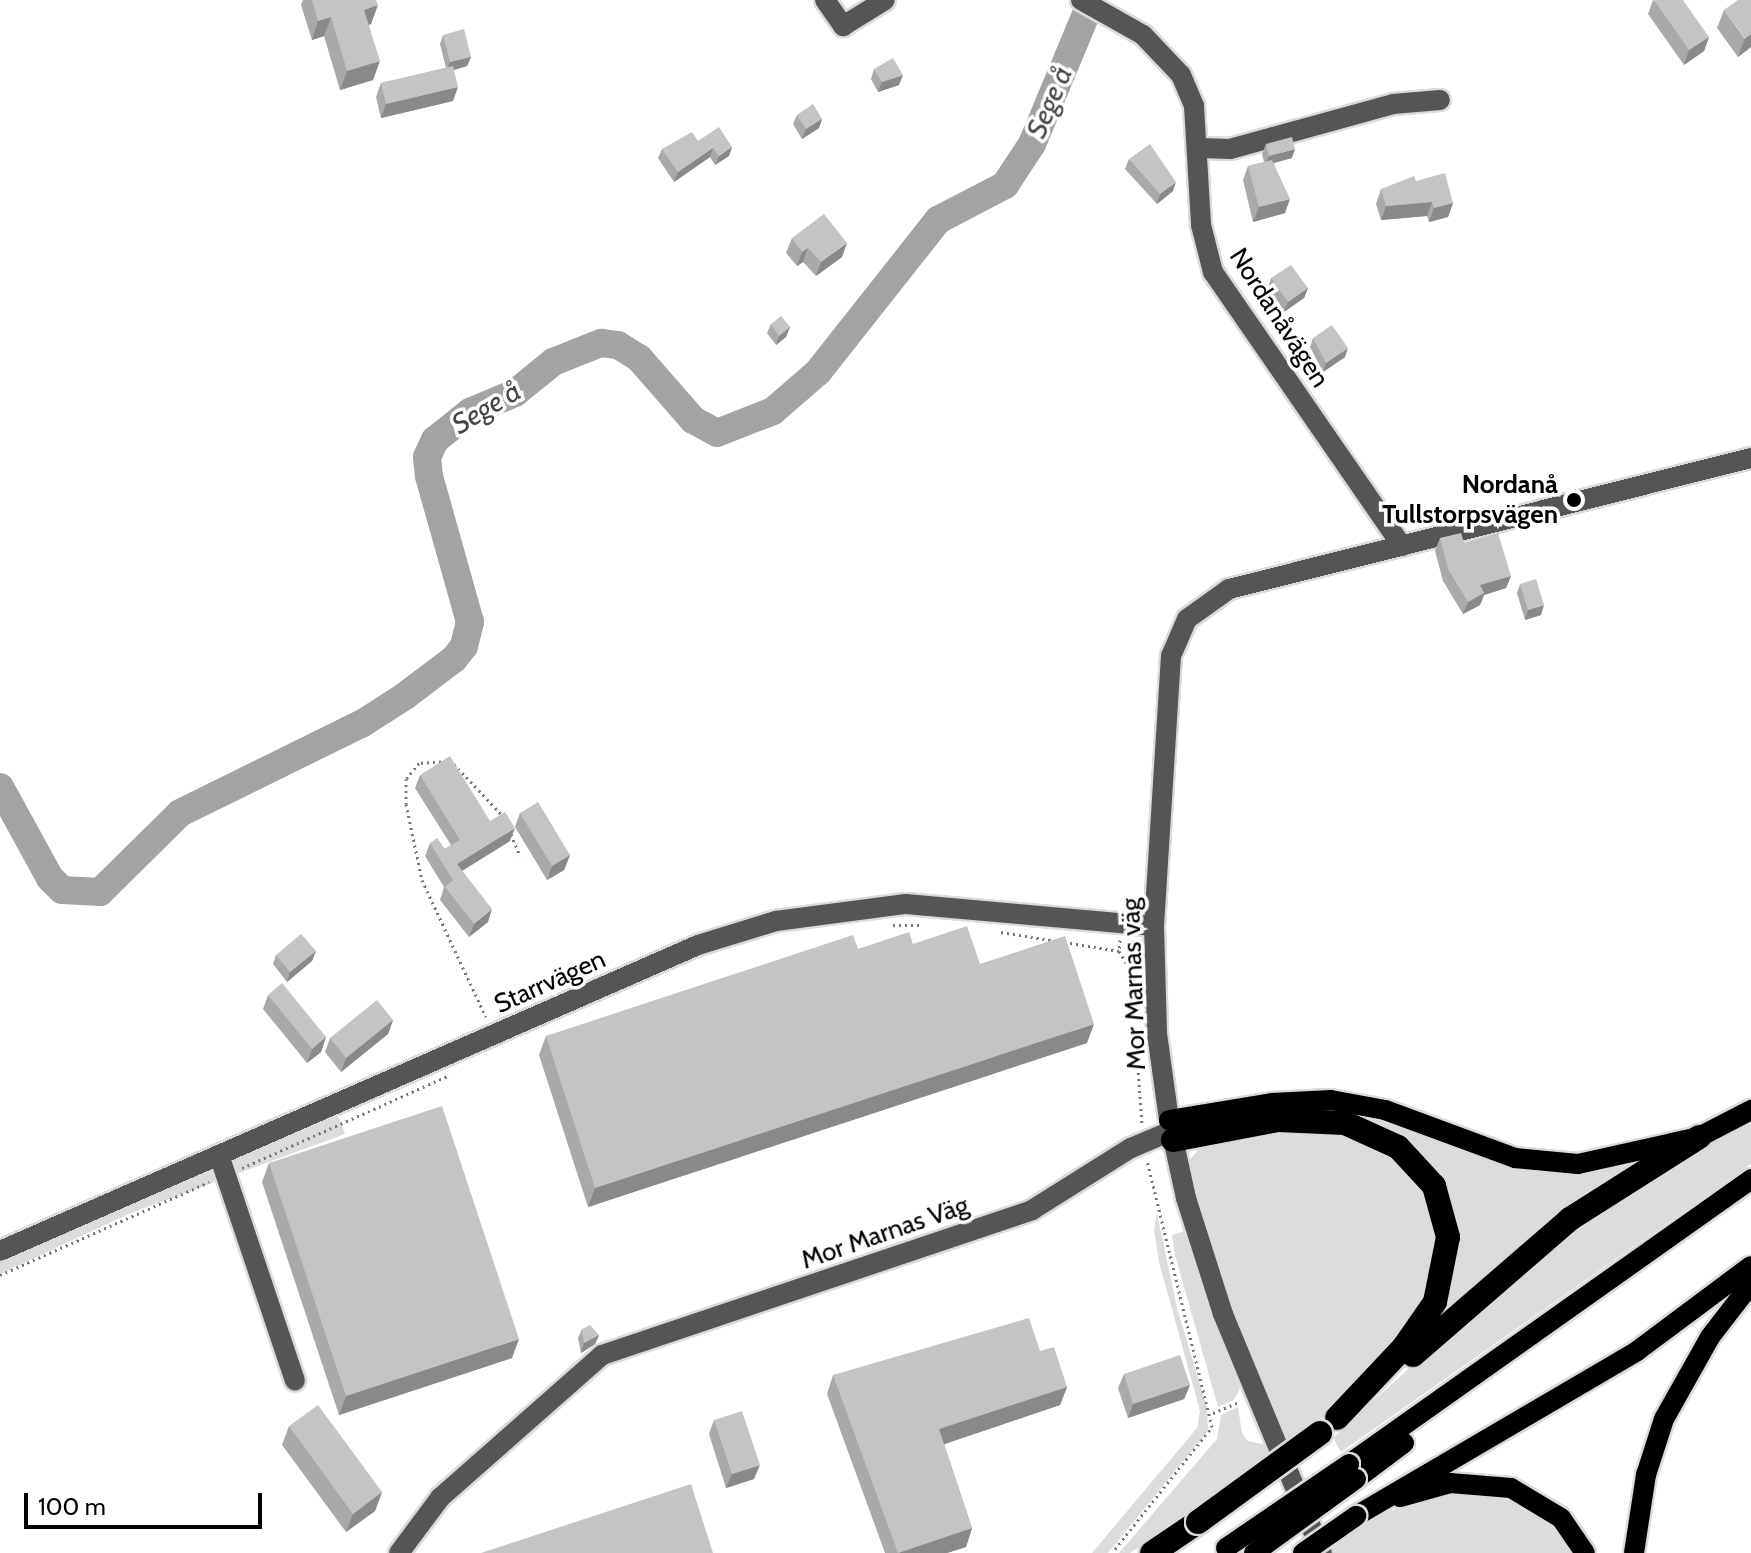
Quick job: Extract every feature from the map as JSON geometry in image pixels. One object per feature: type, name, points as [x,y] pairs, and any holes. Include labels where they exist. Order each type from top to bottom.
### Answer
[{"type":"highway","points":[[1171,1130],[1278,1120],[1345,1123],[1398,1147],[1434,1186],[1447,1223],[1448,1252],[1435,1302],[1403,1348],[1328,1426]]},
{"type":"highway","points":[[1152,1553],[1386,1381],[1544,1239],[1633,1175],[1699,1137]]},
{"type":"main road","points":[[1171,1130],[1272,1103],[1331,1100],[1385,1110],[1515,1158],[1566,1164],[1622,1158],[1699,1137],[1751,1110]]},
{"type":"main road","points":[[1254,1553],[1352,1472],[1751,1179]]},
{"type":"main road","points":[[1222,1550],[1352,1472],[1751,1195]]},
{"type":"main road","points":[[1303,1553],[1356,1516],[1637,1351],[1751,1266]]},
{"type":"main road","points":[[1634,1553],[1646,1475],[1664,1419],[1710,1337],[1751,1284]]},
{"type":"main road","points":[[1356,1516],[1425,1488],[1490,1483],[1546,1505],[1585,1553]]},
{"type":"street","points":[[825,0],[843,26],[885,0]]},
{"type":"street","name":"Nordanåvägen","points":[[1081,0],[1143,35],[1181,75],[1194,106],[1200,148],[1201,225],[1213,272],[1402,546]]},
{"type":"street","points":[[1200,148],[1230,149],[1393,104],[1440,100]]},
{"type":"street","name":"Mor Marnas väg","points":[[1322,1553],[1255,1395],[1197,1237],[1171,1130],[1157,1033],[1154,926],[1171,656],[1187,619],[1229,589],[1751,458]]},
{"type":"street","name":"Starrvägen","points":[[0,1251],[698,945],[824,911],[906,904],[1154,926]]},
{"type":"street","name":"Mor Marnas Väg","points":[[399,1553],[440,1498],[602,1355],[1032,1210],[1143,1142],[1171,1130]]},
{"type":"street","points":[[219,1155],[295,1381]]},
{"type":"path","points":[[495,1035],[422,880],[406,804],[406,779],[419,763],[439,758],[458,765],[505,818]]},
{"type":"path","points":[[510,831],[520,856]]},
{"type":"path","points":[[1115,1549],[1205,1441],[1213,1413],[1176,1287],[1143,1142],[1131,971],[1119,951],[1122,925]]},
{"type":"path","points":[[878,926],[936,926]]},
{"type":"path","points":[[990,930],[1119,951]]},
{"type":"path","points":[[0,1275],[462,1070]]},
{"type":"path","points":[[1213,1413],[1255,1395]]},
{"type":"shaded area","points":[[1350,1109],[1603,1168],[1633,1164],[1575,1205],[1435,1324],[1450,1288],[1457,1251],[1435,1172],[1389,1129],[1357,1116],[1318,1110]]},
{"type":"shaded area","points":[[337,1113],[345,1134],[131,1213],[0,1274],[0,1256]]},
{"type":"shaded area","points":[[1751,1117],[1751,1164],[1341,1452],[1333,1438],[1465,1317],[1592,1212]]},
{"type":"shaded area","points":[[1286,1127],[1362,1133],[1419,1176],[1439,1223],[1422,1311],[1336,1406],[1286,1446],[1230,1311],[1188,1162],[1204,1143]]},
{"type":"shaded area","points":[[1157,1213],[1177,1308],[1207,1407],[1208,1431],[1108,1553],[1092,1553],[1197,1428],[1200,1411],[1159,1262],[1154,1230]]},
{"type":"shaded area","points":[[1184,1231],[1240,1389],[1234,1400],[1218,1407],[1175,1255],[1172,1235]]},
{"type":"shaded area","points":[[1238,1407],[1242,1433],[1248,1441],[1266,1445],[1271,1456],[1252,1474],[1130,1553],[1119,1553],[1217,1439],[1221,1415]]},
{"type":"shaded area","points":[[1443,1490],[1505,1494],[1550,1519],[1574,1553],[1333,1553],[1329,1545],[1361,1523]]},
{"type":"building","points":[[312,0],[376,0],[378,5],[364,10],[380,61],[347,71],[331,17],[318,21]]},
{"type":"building","points":[[1654,0],[1683,0],[1709,37],[1689,50]]},
{"type":"building","points":[[1738,0],[1751,0],[1751,34],[1745,38],[1724,10]]},
{"type":"building","points":[[464,29],[471,57],[450,62],[443,35]]},
{"type":"building","points":[[893,58],[903,75],[882,82],[874,69]]},
{"type":"building","points":[[453,66],[458,87],[386,104],[381,83]]},
{"type":"building","points":[[813,104],[822,119],[806,129],[797,115]]},
{"type":"building","points":[[719,127],[732,147],[719,156],[713,148],[678,172],[662,149],[692,132],[698,141]]},
{"type":"building","points":[[1292,137],[1295,149],[1269,156],[1266,144]]},
{"type":"building","points":[[1150,144],[1176,182],[1160,194],[1129,159]]},
{"type":"building","points":[[1272,160],[1290,199],[1259,207],[1248,166]]},
{"type":"building","points":[[1445,173],[1453,203],[1434,208],[1432,202],[1386,206],[1381,189],[1414,176],[1416,181]]},
{"type":"building","points":[[824,214],[847,243],[821,262],[808,248],[802,252],[792,238]]},
{"type":"building","points":[[1291,265],[1308,288],[1288,302],[1271,278]]},
{"type":"building","points":[[781,316],[790,327],[779,336],[771,324]]},
{"type":"building","points":[[1332,325],[1348,348],[1326,363],[1313,338]]},
{"type":"building","points":[[1461,533],[1464,543],[1498,533],[1511,576],[1480,585],[1484,593],[1468,602],[1448,569],[1440,538]]},
{"type":"building","points":[[1536,579],[1544,605],[1528,610],[1520,584]]},
{"type":"building","points":[[450,756],[490,821],[505,812],[515,828],[457,864],[492,909],[474,924],[445,887],[453,880],[430,843],[437,838],[445,849],[460,840],[420,775]]},
{"type":"building","points":[[538,802],[570,855],[552,866],[520,813]]},
{"type":"building","points":[[967,926],[980,964],[1065,936],[1094,1024],[595,1188],[546,1036],[853,935],[858,949],[909,932],[913,944]]},
{"type":"building","points":[[301,934],[316,951],[290,972],[276,955]]},
{"type":"building","points":[[282,983],[326,1037],[312,1049],[268,995]]},
{"type":"building","points":[[377,1000],[393,1020],[346,1058],[330,1038]]},
{"type":"building","points":[[442,1106],[519,1339],[346,1396],[269,1163]]},
{"type":"building","points":[[1029,1318],[1040,1351],[1054,1347],[1067,1387],[939,1429],[972,1528],[898,1553],[833,1375]]},
{"type":"building","points":[[590,1325],[599,1335],[584,1343],[582,1329]]},
{"type":"building","points":[[1180,1355],[1190,1385],[1133,1404],[1124,1374]]},
{"type":"building","points":[[318,1405],[382,1492],[353,1514],[289,1426]]},
{"type":"building","points":[[742,1411],[760,1465],[732,1474],[714,1420]]},
{"type":"building","points":[[691,1484],[713,1553],[481,1553]]},
{"type":"waterway","name":"Sege å","points":[[0,787],[50,878],[62,890],[100,892],[180,813],[363,723],[405,696],[454,659],[464,646],[470,622],[429,476],[427,457],[435,440],[470,412],[515,393],[553,362],[601,343],[618,345],[639,358],[693,420],[717,433],[773,411],[818,372],[938,220],[1005,185],[1032,144],[1092,0]]},
{"type":"place","name":"Nordanå Tullstorpsvägen","points":[[1574,500]]}]
